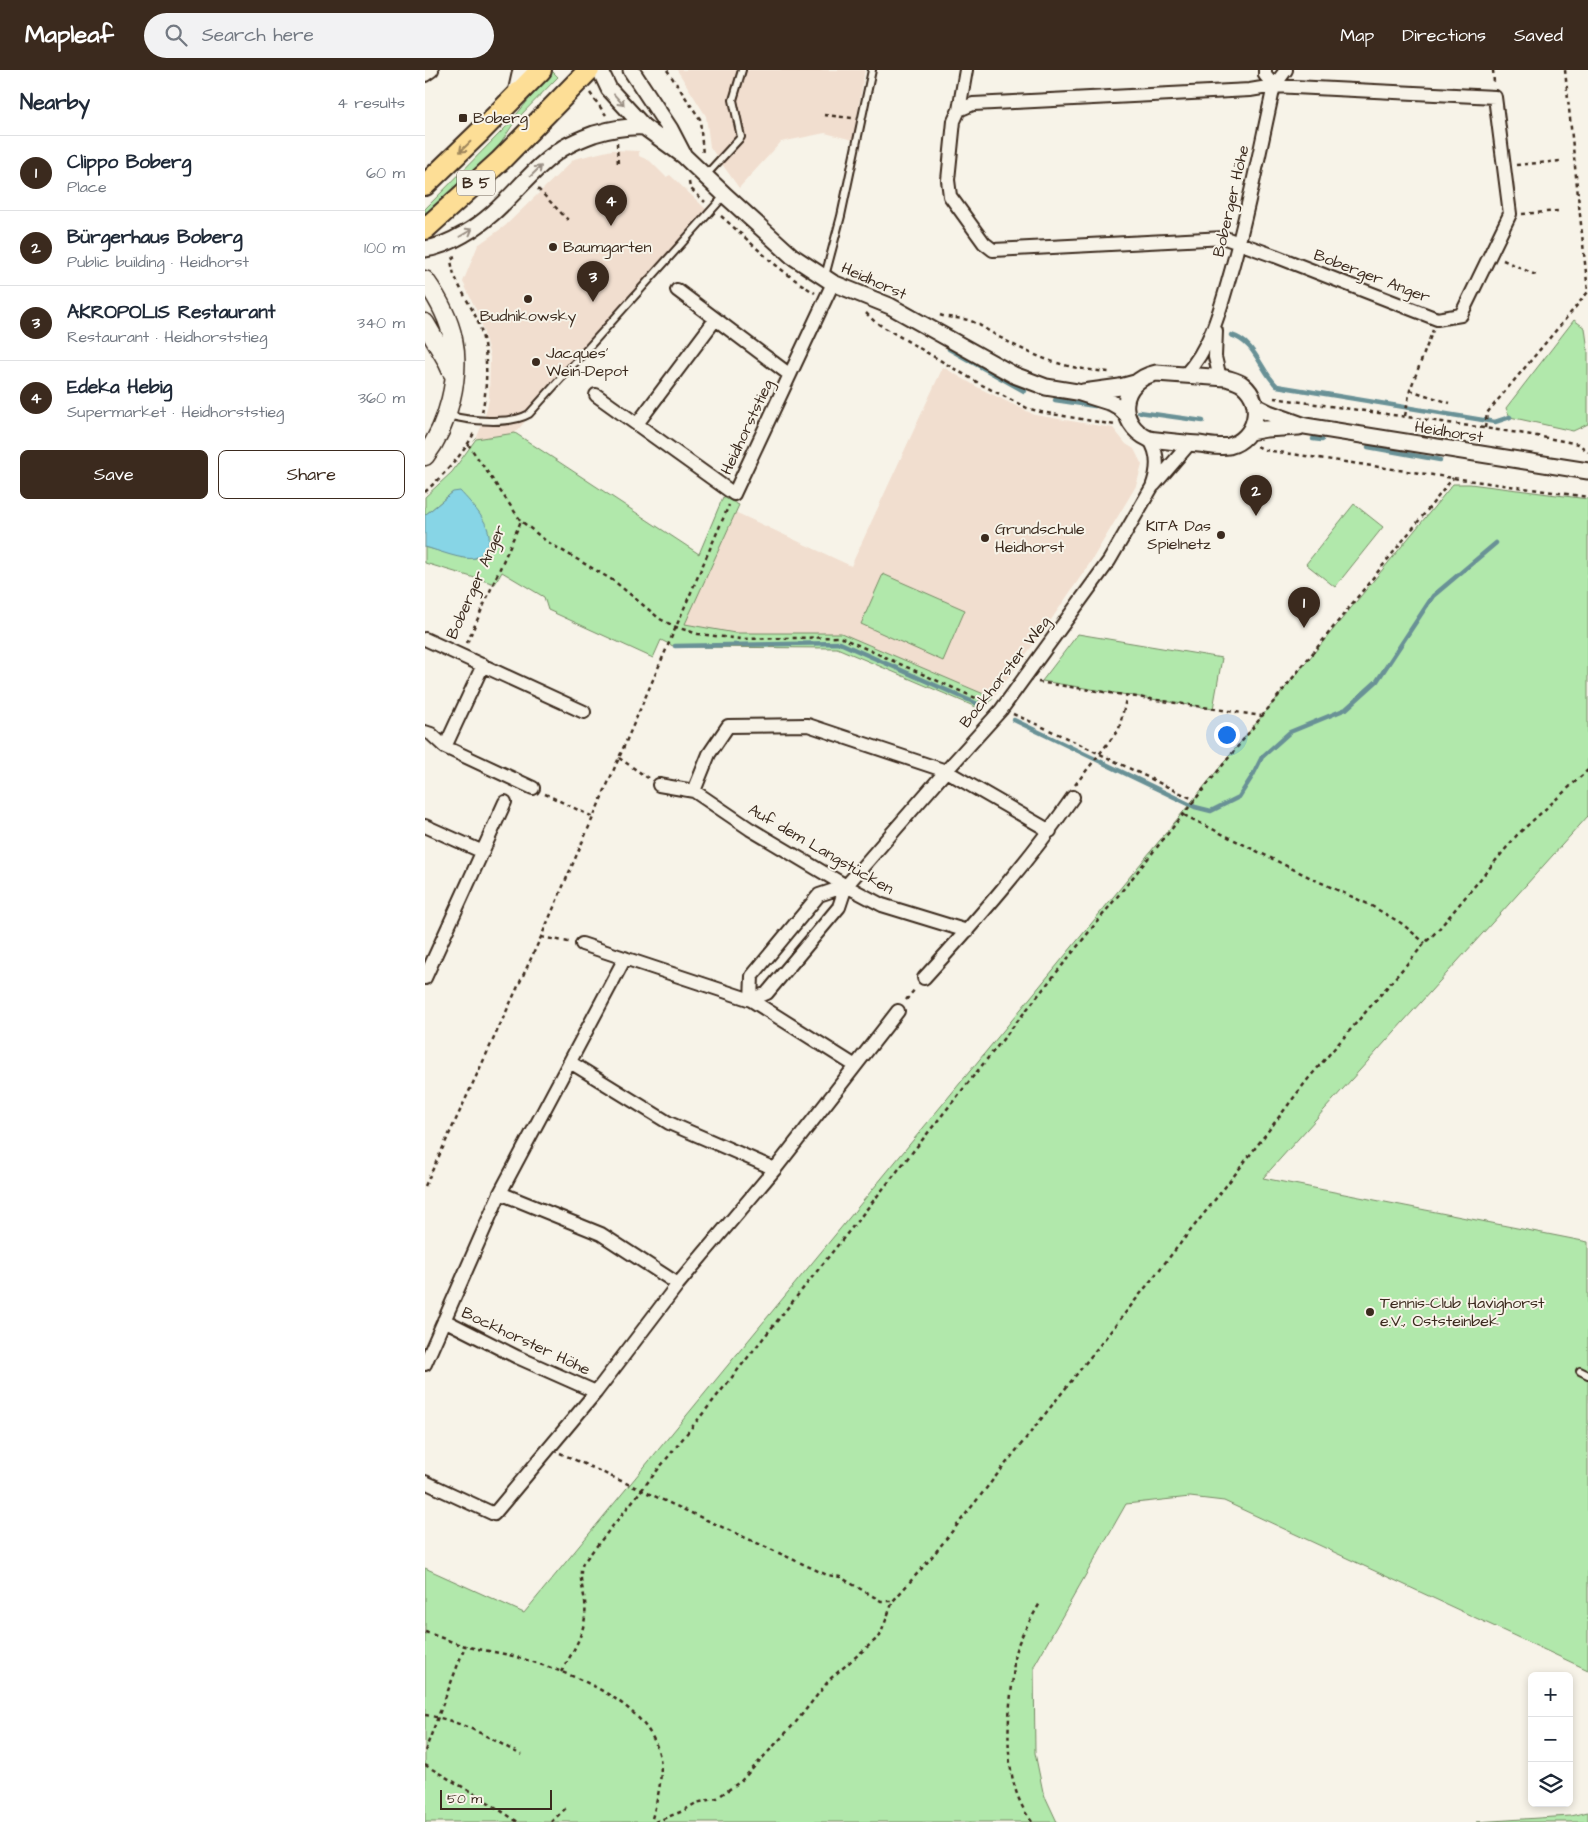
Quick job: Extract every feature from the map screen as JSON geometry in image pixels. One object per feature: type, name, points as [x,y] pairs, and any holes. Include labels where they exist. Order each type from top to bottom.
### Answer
[{"type":"main road","name":"B 5","points":[[425,185],[541,70]]},
{"type":"main road","name":"B 5","points":[[425,229],[500,161],[584,76]]},
{"type":"main road","points":[[425,280],[437,300],[453,338],[455,362],[453,385],[446,414],[439,432],[425,456]]},
{"type":"main road","points":[[425,322],[451,368],[453,385]]},
{"type":"street","points":[[425,75],[432,70]]},
{"type":"street","points":[[515,96],[521,70]]},
{"type":"street","name":"Heidhorst","points":[[600,70],[609,89],[643,127],[684,156],[792,256],[829,280],[890,306],[1014,375],[1046,388],[1077,392],[1112,403],[1122,409],[1135,430],[1149,439],[1229,446],[1238,442],[1249,432],[1305,426]]},
{"type":"street","name":"Heidhorst","points":[[631,70],[670,129],[684,156]]},
{"type":"street","name":"Boberger Anger","points":[[966,70],[959,110],[954,121],[948,180],[950,196],[985,243],[993,250],[1225,238],[1437,319],[1461,315],[1509,214]]},
{"type":"street","points":[[1265,70],[1265,75],[1274,86]]},
{"type":"street","name":"Boberger Höhe","points":[[1220,378],[1215,347],[1217,321],[1239,242],[1274,86],[1287,70]]},
{"type":"street","points":[[959,110],[973,104],[1250,90],[1274,86],[1495,97],[1509,214]]},
{"type":"street","points":[[425,248],[442,245],[475,228],[502,206],[552,156],[563,148],[580,139],[616,135],[643,127]]},
{"type":"street","name":"Heidhorststieg","points":[[596,395],[734,494],[790,375],[829,280]]},
{"type":"street","name":"Heidhorststieg","points":[[677,290],[790,375]]},
{"type":"street","points":[[637,424],[715,320]]},
{"type":"street","name":"Boberger Höhe","points":[[1185,375],[1197,360],[1217,321]]},
{"type":"street","name":"Heidhorst","points":[[1077,392],[1120,387],[1135,383],[1148,374],[1156,373],[1235,380],[1250,392],[1262,410],[1305,426],[1588,471]]},
{"type":"street","points":[[1126,414],[1127,397],[1135,383]]},
{"type":"street","points":[[1249,432],[1262,410]]},
{"type":"street","name":"Bockhorster Weg","points":[[1149,439],[1155,449],[1158,463],[1153,487]]},
{"type":"street","name":"Bockhorster Weg","points":[[751,1000],[767,994],[839,908],[846,886],[946,770],[1001,710],[1109,561],[1153,487],[1191,443]]},
{"type":"street","points":[[425,639],[584,712]]},
{"type":"street","points":[[445,746],[483,665]]},
{"type":"street","points":[[694,791],[709,754],[728,726],[808,725],[946,770],[1050,831]]},
{"type":"street","points":[[425,732],[431,734],[445,746],[533,788]]},
{"type":"street","name":"Auf dem Langstücken","points":[[659,785],[694,791],[750,829],[882,905],[967,931]]},
{"type":"street","points":[[924,978],[967,931],[1050,831],[1073,797]]},
{"type":"street","points":[[425,978],[505,802]]},
{"type":"street","points":[[425,826],[483,852]]},
{"type":"street","points":[[751,1000],[752,976],[819,895],[846,886]]},
{"type":"street","points":[[582,944],[751,1000],[854,1066]]},
{"type":"street","name":"Bockhorster Höhe","points":[[425,1364],[500,1194],[625,958]]},
{"type":"street","name":"Bockhorster Höhe","points":[[425,1482],[494,1514],[595,1392],[679,1284],[775,1169],[898,1011]]},
{"type":"street","points":[[570,1062],[669,1123],[775,1169]]},
{"type":"street","points":[[500,1194],[601,1234],[679,1284]]},
{"type":"street","name":"Bockhorster Höhe","points":[[443,1320],[517,1357],[595,1392]]},
{"type":"lane","points":[[705,176],[741,137],[733,100],[742,70]]},
{"type":"lane","points":[[829,280],[872,70]]},
{"type":"lane","points":[[446,414],[464,419],[507,420],[521,418],[529,414],[725,196]]},
{"type":"lane","points":[[1580,1371],[1588,1375]]},
{"type":"path","points":[[667,70],[700,119],[705,176]]},
{"type":"path","points":[[1493,73],[1497,70]]},
{"type":"path","points":[[1485,426],[1487,416],[1588,293],[1565,70]]},
{"type":"path","points":[[584,76],[616,135],[618,166]]},
{"type":"path","points":[[824,115],[861,119]]},
{"type":"path","points":[[1504,166],[1561,160]]},
{"type":"path","points":[[528,179],[568,220]]},
{"type":"path","points":[[1509,214],[1558,212]]},
{"type":"path","points":[[1490,254],[1538,276]]},
{"type":"path","points":[[864,312],[875,322],[982,385],[1027,408],[1109,423],[1115,425],[1119,430]]},
{"type":"path","points":[[935,313],[943,317],[971,321],[1007,342],[1056,364],[1074,368],[1116,372]]},
{"type":"path","points":[[1405,414],[1410,390],[1437,319]]},
{"type":"path","points":[[1410,390],[1450,403]]},
{"type":"path","points":[[1262,410],[1267,397],[1405,414],[1485,426],[1579,444],[1588,452]]},
{"type":"path","points":[[1251,451],[1257,446],[1266,429]]},
{"type":"path","points":[[468,444],[521,521],[546,541],[614,581],[652,613],[676,627],[698,634],[741,639],[840,637],[1001,710],[1055,732],[1096,757],[1194,801]]},
{"type":"path","points":[[1257,446],[1265,450],[1588,497]]},
{"type":"path","points":[[561,1672],[573,1652],[585,1624],[585,1603],[579,1572],[583,1563],[1453,478]]},
{"type":"path","points":[[425,1186],[541,937],[734,494]]},
{"type":"path","name":"Boberger Anger","points":[[461,655],[521,521]]},
{"type":"path","points":[[1023,680],[1262,716]]},
{"type":"path","points":[[1073,797],[1075,784],[1119,729],[1127,695]]},
{"type":"path","points":[[619,758],[659,785]]},
{"type":"path","points":[[653,1822],[683,1812],[696,1803],[717,1798],[741,1781],[796,1722],[830,1679],[880,1636],[893,1601],[931,1558],[1227,1185],[1308,1079],[1438,930],[1517,835],[1588,770]]},
{"type":"path","points":[[533,788],[593,816]]},
{"type":"path","points":[[1183,815],[1368,904],[1401,923],[1425,943]]},
{"type":"path","points":[[541,937],[582,944]]},
{"type":"path","points":[[898,1011],[924,978]]},
{"type":"path","points":[[566,1456],[827,1575],[840,1577],[881,1601],[893,1601]]},
{"type":"path","points":[[1032,1822],[1022,1809],[1013,1781],[1008,1740],[1016,1648],[1040,1603]]},
{"type":"path","points":[[425,1632],[465,1646],[514,1657],[561,1672],[598,1688],[615,1699],[641,1721],[651,1734],[657,1749],[661,1768],[659,1795],[653,1822]]},
{"type":"path","points":[[425,1751],[465,1646]]},
{"type":"path","points":[[425,1715],[438,1717],[483,1734],[521,1755]]},
{"type":"path","points":[[425,1765],[518,1822]]},
{"type":"path","points":[[551,1822],[567,1807]]},
{"type":"shaded area","points":[[677,70],[865,70],[853,140],[825,133],[781,142],[739,188],[710,147],[706,116]]},
{"type":"shaded area","points":[[612,150],[639,151],[639,156],[650,161],[666,177],[670,175],[708,211],[515,433],[476,439],[484,420],[489,399],[490,357],[480,318],[463,282],[478,245],[505,226],[574,159]]},
{"type":"shaded area","name":"Grundschule Heidhorst","points":[[943,367],[979,388],[1035,415],[1113,428],[1126,444],[1134,449],[1142,465],[1136,486],[1090,563],[1042,633],[993,698],[841,633],[735,633],[685,624],[735,512],[851,566]]},
{"type":"green space","points":[[552,71],[558,77],[515,121],[496,151],[425,219],[425,209],[508,125]]},
{"type":"green space","points":[[1574,320],[1585,328],[1588,351],[1588,424],[1573,431],[1510,417],[1506,408]]},
{"type":"green space","points":[[515,433],[699,554],[723,497],[739,505],[685,624],[735,633],[841,633],[993,698],[983,710],[837,648],[675,647],[661,640],[653,658],[548,610],[544,597],[502,572],[495,584],[425,563],[425,547],[465,558],[476,558],[485,550],[453,492],[425,515],[425,497],[452,472],[476,439]]},
{"type":"green space","points":[[1453,484],[1470,484],[1588,499],[1588,816],[1263,1178],[1588,1242],[1588,1670],[1224,1501],[1190,1497],[1126,1504],[1034,1666],[1035,1753],[1043,1792],[1057,1822],[425,1822],[425,1568],[524,1613]]},
{"type":"green space","points":[[1354,504],[1383,527],[1335,587],[1306,564]]},
{"type":"green space","points":[[883,574],[965,610],[943,661],[861,624]]},
{"type":"green space","points":[[1078,634],[1222,658],[1213,709],[1042,681]]},
{"type":"green space","points":[[1588,1812],[1588,1822],[1476,1822],[1570,1816]]},
{"type":"water","points":[[460,491],[483,519],[489,536],[488,544],[484,551],[479,556],[470,559],[425,547],[425,515],[453,492]]},
{"type":"waterway","points":[[1231,335],[1252,350],[1271,380],[1277,386],[1495,422],[1510,417]]},
{"type":"waterway","points":[[949,349],[1024,391]]},
{"type":"waterway","points":[[1055,400],[1095,406]]},
{"type":"waterway","points":[[1139,412],[1203,421]]},
{"type":"waterway","points":[[1313,439],[1322,440]]},
{"type":"waterway","points":[[1368,447],[1440,460]]},
{"type":"waterway","points":[[1014,720],[1195,807],[1211,811],[1239,797],[1262,757],[1290,732],[1346,709],[1377,681],[1433,596],[1496,543]]},
{"type":"waterway","points":[[675,646],[840,643],[980,705]]},
{"type":"place","name":"Boberg","points":[[463,118]]},
{"type":"place","name":"Edeka Hebig","points":[[611,226]]},
{"type":"place","name":"Baumgarten","points":[[553,247]]},
{"type":"place","name":"Budnikowsky","points":[[528,299]]},
{"type":"place","name":"AKROPOLIS Restaurant","points":[[593,302]]},
{"type":"place","name":"Jacques’ Wein-Depot","points":[[536,362]]},
{"type":"place","name":"Bürgerhaus Boberg","points":[[1256,516]]},
{"type":"place","name":"KITA Das Spielnetz","points":[[1221,535]]},
{"type":"place","name":"Grundschule Heidhorst","points":[[985,538]]},
{"type":"place","name":"Clippo Boberg","points":[[1304,628]]},
{"type":"place","name":"Tennis-Club Havighorst e.V., Oststeinbek","points":[[1370,1312]]}]
